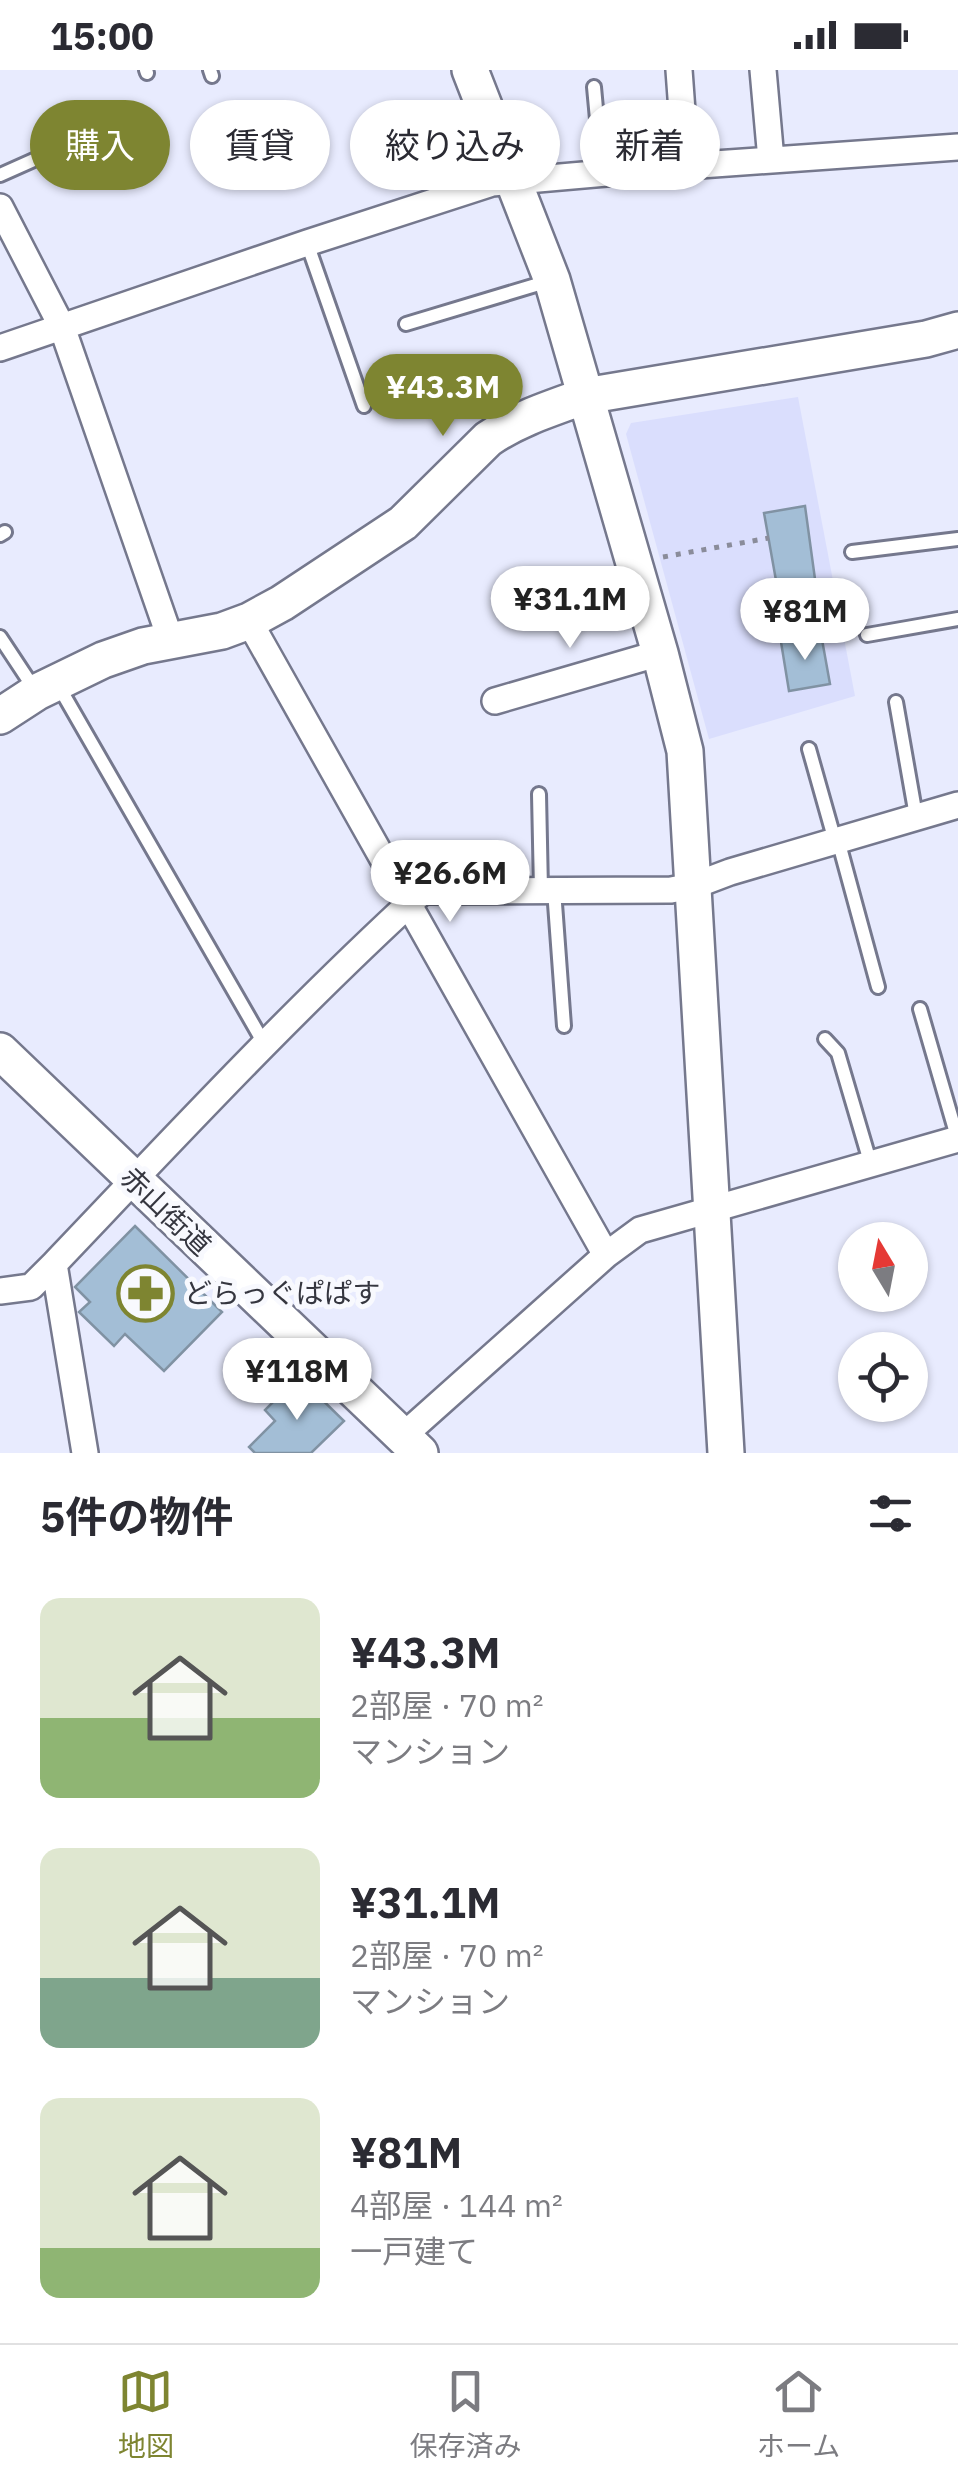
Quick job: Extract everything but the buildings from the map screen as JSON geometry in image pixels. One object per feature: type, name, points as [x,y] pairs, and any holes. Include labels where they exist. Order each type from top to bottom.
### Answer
[{"type":"street","points":[[470,70],[481,100]]},
{"type":"street","points":[[678,70],[680,100]]},
{"type":"street","points":[[763,70],[771,160]]},
{"type":"street","points":[[720,164],[958,147]]},
{"type":"street","points":[[0,348],[470,190]]},
{"type":"street","points":[[516,190],[552,280],[685,750],[726,1453]]},
{"type":"street","points":[[3,220],[62,327],[170,641]]},
{"type":"street","points":[[0,716],[104,660],[143,646],[222,631],[282,603],[403,523],[488,439],[545,410],[586,396],[911,342],[958,330]]},
{"type":"street","points":[[249,620],[606,1255]]},
{"type":"street","points":[[507,689],[660,654]]},
{"type":"street","points":[[0,1291],[31,1287],[133,1179],[423,891],[671,890],[958,805]]},
{"type":"street","name":"赤山街道","points":[[0,1051],[411,1444]]},
{"type":"street","points":[[411,1444],[606,1255],[640,1230],[958,1140]]},
{"type":"street","points":[[54,1264],[85,1453]]},
{"type":"lane","points":[[594,87],[595,100]]},
{"type":"lane","points":[[0,175],[30,162]]},
{"type":"lane","points":[[307,243],[364,406]]},
{"type":"lane","points":[[406,324],[552,280]]},
{"type":"lane","points":[[852,552],[958,539]]},
{"type":"lane","points":[[868,635],[958,619]]},
{"type":"lane","points":[[0,637],[47,688],[265,1046]]},
{"type":"lane","points":[[896,702],[916,816]]},
{"type":"lane","points":[[808,748],[878,987]]},
{"type":"lane","points":[[539,794],[564,1026]]},
{"type":"lane","points":[[920,1009],[958,1140]]},
{"type":"lane","points":[[825,1040],[838,1053],[871,1165]]},
{"type":"path","points":[[653,559],[769,538]]},
{"type":"shaded area","points":[[798,397],[855,696],[709,739],[626,434],[631,423]]},
{"type":"place","name":"どらっぐぱぱす","points":[[145,1293]]}]
